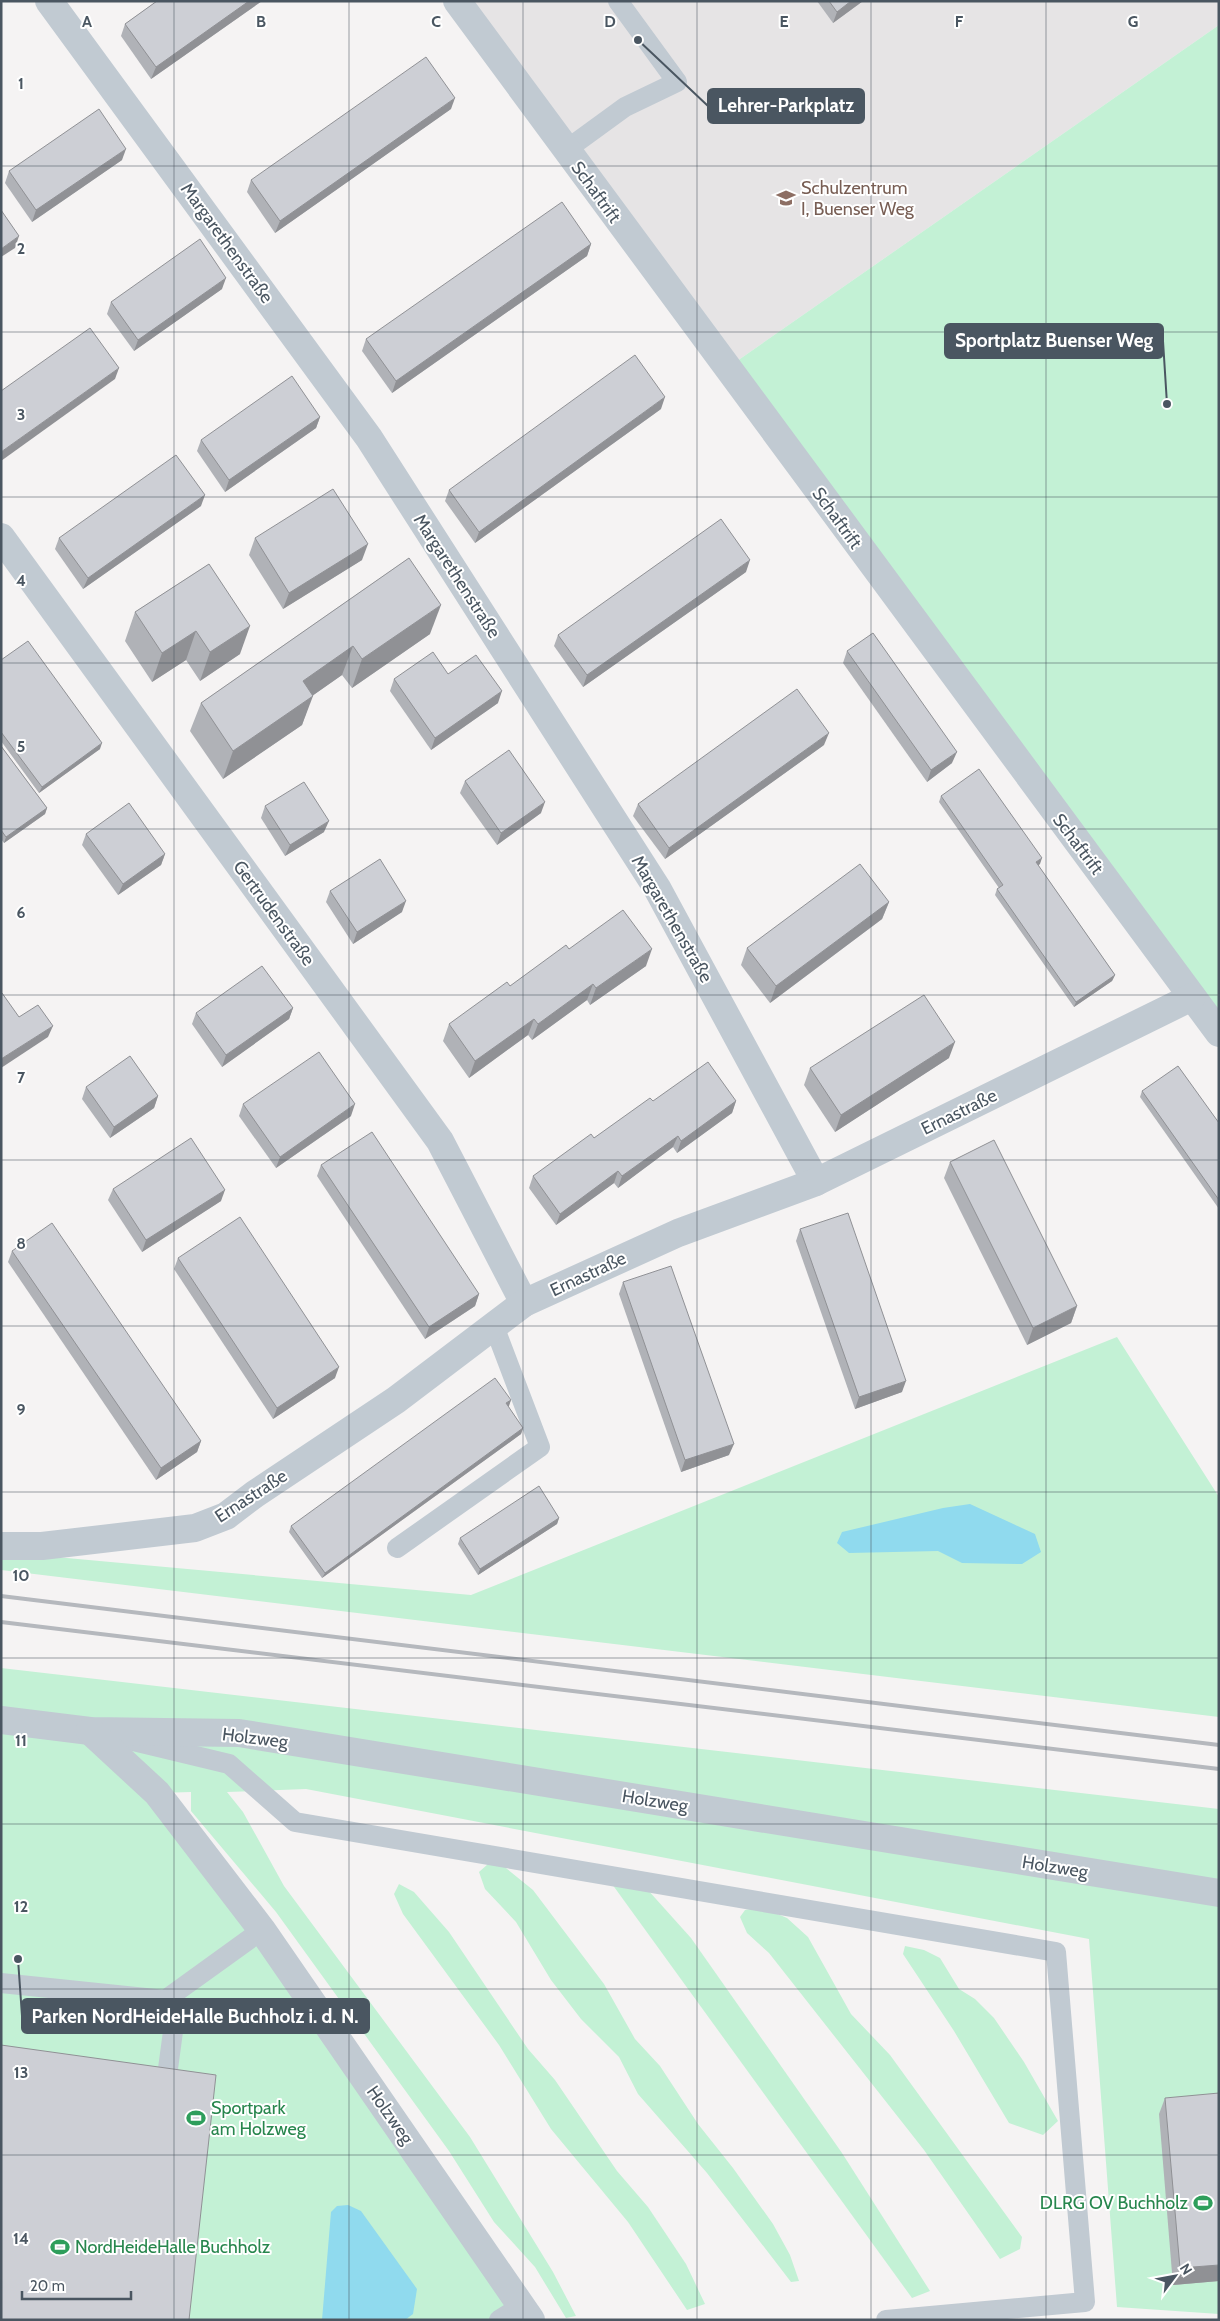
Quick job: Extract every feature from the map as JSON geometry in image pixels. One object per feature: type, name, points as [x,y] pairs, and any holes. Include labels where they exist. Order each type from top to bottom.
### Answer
[{"type":"street","name":"Margarethenstraße","points":[[49,1],[370,438],[658,888],[816,1182]]},
{"type":"street","name":"Schaftrift","points":[[457,1],[1219,1033]]},
{"type":"street","name":"Gertrudenstraße","points":[[1,536],[440,1141],[524,1303]]},
{"type":"street","name":"Ernastraße","points":[[1,1546],[42,1546],[195,1528],[226,1516],[255,1494],[396,1400],[524,1303],[678,1233],[816,1182],[1192,997]]},
{"type":"street","name":"Holzweg","points":[[1,1720],[90,1731],[239,1733],[1219,1894]]},
{"type":"street","name":"Holzweg","points":[[90,1731],[157,1794],[262,1930],[517,2315]]},
{"type":"lane","points":[[566,150],[625,107],[677,82],[618,1]]},
{"type":"lane","points":[[397,1548],[540,1447],[494,1326]]},
{"type":"lane","points":[[90,1731],[229,1764],[295,1822],[1056,1952],[1085,2302],[886,2320]]},
{"type":"lane","points":[[1,1983],[164,2000],[262,1930]]},
{"type":"lane","points":[[164,2000],[174,2024],[165,2091]]},
{"type":"shaded area","name":"Schulzentrum I, Buenser Weg","points":[[457,1],[1219,1],[1219,25],[727,368]]},
{"type":"green space","points":[[1219,25],[1219,1033],[727,368]]},
{"type":"green space","points":[[1117,1337],[1219,1497],[1219,1717],[1,1570],[1,1552],[471,1595]]},
{"type":"green space","points":[[1,1668],[1219,1809],[1219,2314],[1117,2307],[1089,1939],[306,1789],[227,1792],[243,1812],[284,1886],[470,2137],[553,2272],[576,2316],[566,2318],[535,2267],[494,2222],[449,2151],[276,1912],[191,1811],[191,1792],[158,1793],[531,2320],[1,2320]]},
{"type":"green space","points":[[488,1864],[501,1864],[533,1890],[604,1984],[635,2039],[660,2066],[698,2124],[733,2168],[773,2224],[790,2255],[799,2281],[791,2282],[707,2173],[638,2094],[619,2057],[581,2019],[551,1980],[516,1922],[485,1889],[479,1872]]},
{"type":"green space","points":[[399,1884],[414,1892],[449,1932],[528,2049],[555,2080],[617,2171],[648,2207],[686,2264],[705,2304],[687,2310],[628,2222],[551,2129],[499,2045],[403,1914],[394,1894]]},
{"type":"green space","points":[[612,1884],[647,1889],[691,1938],[842,2153],[930,2291],[912,2298]]},
{"type":"green space","points":[[761,1907],[787,1918],[808,1937],[851,2014],[890,2055],[1022,2237],[1020,2249],[1000,2259],[924,2150],[769,1953],[747,1933],[740,1917],[745,1910]]},
{"type":"green space","points":[[905,1946],[924,1950],[940,1958],[959,1989],[975,1999],[994,2018],[1024,2062],[1058,2121],[1043,2135],[1009,2123],[954,2031],[903,1954]]},
{"type":"water","points":[[970,1504],[1035,1534],[1041,1552],[1022,1564],[962,1563],[938,1551],[849,1553],[837,1543],[842,1532],[943,1508]]},
{"type":"water","points":[[348,2205],[361,2211],[417,2289],[413,2314],[405,2320],[322,2320],[331,2212],[337,2206]]},
{"type":"building","points":[[157,1],[249,1],[156,67],[125,24]]},
{"type":"building","points":[[829,1],[851,1],[837,12]]},
{"type":"building","points":[[426,57],[455,98],[280,221],[251,180]]},
{"type":"building","points":[[99,109],[126,149],[36,210],[9,171]]},
{"type":"building","points":[[562,202],[591,244],[396,381],[366,339]]},
{"type":"building","points":[[1,210],[19,236],[1,249]]},
{"type":"building","points":[[200,239],[226,278],[138,340],[111,302]]},
{"type":"building","points":[[90,328],[119,368],[1,452],[1,391]]},
{"type":"building","points":[[635,355],[665,397],[479,532],[449,490]]},
{"type":"building","points":[[292,376],[320,417],[229,480],[201,440]]},
{"type":"building","points":[[176,455],[205,495],[88,578],[59,538]]},
{"type":"building","points":[[333,489],[368,544],[289,593],[255,538]]},
{"type":"building","points":[[721,519],[750,560],[587,675],[558,635]]},
{"type":"building","points":[[409,558],[441,605],[362,659],[353,646],[303,681],[313,696],[233,751],[201,703]]},
{"type":"building","points":[[209,564],[250,626],[210,652],[196,631],[162,653],[135,612]]},
{"type":"building","points":[[873,633],[957,752],[931,770],[847,651]]},
{"type":"building","points":[[28,641],[102,743],[42,787],[1,732],[1,660]]},
{"type":"building","points":[[433,652],[448,674],[476,655],[502,691],[435,738],[394,679]]},
{"type":"building","points":[[797,689],[829,733],[669,848],[638,804]]},
{"type":"building","points":[[1,746],[47,808],[6,837],[1,830]]},
{"type":"building","points":[[509,750],[545,802],[501,833],[465,781]]},
{"type":"building","points":[[979,769],[1042,858],[1036,862],[1115,975],[1076,1002],[997,889],[1003,885],[941,796]]},
{"type":"building","points":[[304,782],[329,821],[290,845],[265,806]]},
{"type":"building","points":[[129,803],[165,854],[123,884],[86,834]]},
{"type":"building","points":[[380,859],[406,901],[357,932],[330,891]]},
{"type":"building","points":[[860,864],[889,902],[776,986],[747,948]]},
{"type":"building","points":[[623,910],[652,949],[596,988],[593,984],[538,1024],[534,1019],[475,1061],[449,1024],[507,982],[510,986],[566,945],[569,949]]},
{"type":"building","points":[[262,966],[293,1008],[226,1055],[196,1013]]},
{"type":"building","points":[[1,994],[19,1017],[38,1005],[53,1026],[1,1059]]},
{"type":"building","points":[[924,995],[955,1042],[841,1115],[810,1068]]},
{"type":"building","points":[[319,1052],[355,1104],[280,1157],[243,1104]]},
{"type":"building","points":[[130,1056],[158,1096],[114,1127],[86,1087]]},
{"type":"building","points":[[708,1062],[736,1101],[681,1141],[678,1136],[622,1176],[618,1171],[560,1214],[533,1176],[591,1134],[594,1138],[650,1098],[653,1101]]},
{"type":"building","points":[[1178,1066],[1219,1123],[1219,1200],[1142,1091]]},
{"type":"building","points":[[372,1132],[479,1294],[429,1327],[321,1165]]},
{"type":"building","points":[[191,1138],[225,1190],[146,1240],[113,1189]]},
{"type":"building","points":[[994,1140],[1077,1306],[1033,1328],[950,1162]]},
{"type":"building","points":[[848,1213],[906,1381],[859,1397],[800,1229]]},
{"type":"building","points":[[240,1217],[339,1367],[277,1408],[178,1258]]},
{"type":"building","points":[[52,1223],[201,1441],[161,1468],[12,1251]]},
{"type":"building","points":[[671,1266],[734,1444],[685,1460],[623,1282]]},
{"type":"building","points":[[495,1378],[511,1400],[506,1403],[523,1428],[325,1573],[291,1526]]},
{"type":"building","points":[[539,1486],[559,1518],[480,1569],[460,1538]]},
{"type":"building","name":"NordHeideHalle Buchholz","points":[[1,2045],[216,2075],[189,2320],[1,2320]]},
{"type":"building","points":[[1219,2093],[1219,2265],[1180,2268],[1165,2098]]},
{"type":"railway","points":[[1,1596],[1219,1745]]},
{"type":"railway","points":[[1,1622],[1219,1769]]},
{"type":"place","name":"Lehrer-Parkplatz","points":[[638,40]]},
{"type":"place","name":"Schulzentrum I, Buenser Weg","points":[[786,198]]},
{"type":"place","name":"Sportplatz Buenser Weg","points":[[1167,404]]},
{"type":"place","name":"Parken NordHeideHalle Buchholz i. d. N.","points":[[18,1959]]},
{"type":"place","name":"Sportpark am Holzweg","points":[[196,2118]]},
{"type":"place","name":"DLRG OV Buchholz","points":[[1203,2203]]},
{"type":"place","name":"NordHeideHalle Buchholz","points":[[60,2247]]}]
